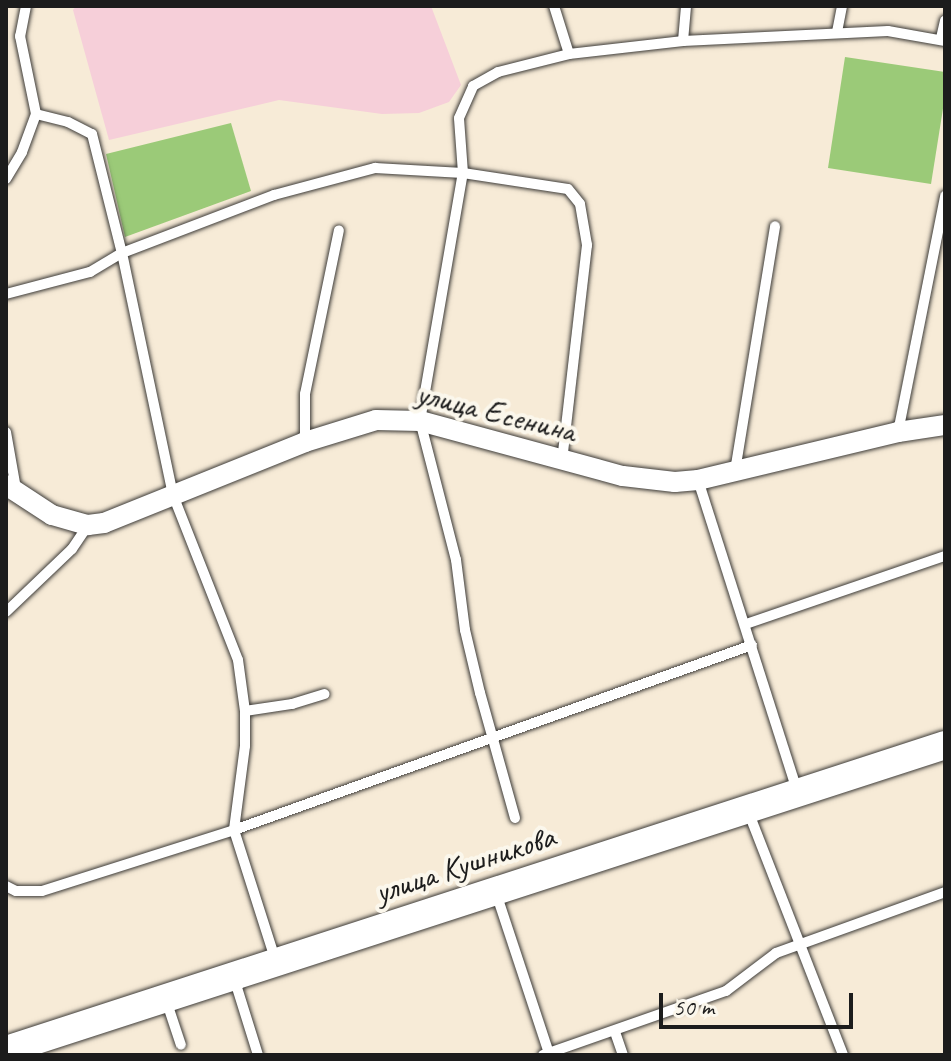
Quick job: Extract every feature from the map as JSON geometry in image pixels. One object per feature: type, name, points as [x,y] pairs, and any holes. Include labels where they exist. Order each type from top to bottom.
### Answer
[{"type":"street","name":"улица Есенина","points":[[88,525],[104,523],[305,442],[376,420],[420,421],[562,460],[656,481],[698,480],[898,432],[944,428]]},
{"type":"street","points":[[11,489],[52,515],[88,525]]},
{"type":"street","name":"улица Кушникова","points":[[6,1050],[945,745]]},
{"type":"lane","points":[[6,179],[22,152],[36,114],[20,36],[26,6]]},
{"type":"lane","points":[[554,6],[569,54]]},
{"type":"lane","points":[[683,41],[686,6]]},
{"type":"lane","points":[[837,32],[842,6]]},
{"type":"lane","points":[[515,818],[465,630],[456,560],[420,421],[463,173],[459,118],[473,86],[498,72],[569,54],[683,41],[837,32],[888,31],[944,38],[945,20]]},
{"type":"lane","points":[[36,114],[68,122],[92,134],[122,253],[173,495],[238,660],[245,711],[245,746],[234,830],[277,962]]},
{"type":"lane","points":[[6,294],[90,272],[122,253],[274,195],[342,174],[399,167],[568,189],[580,204],[587,245],[562,460]]},
{"type":"lane","points":[[898,432],[945,196]]},
{"type":"lane","points":[[735,471],[775,226]]},
{"type":"lane","points":[[305,442],[305,394],[339,230]]},
{"type":"lane","points":[[6,432],[11,489]]},
{"type":"lane","points":[[698,480],[798,793]]},
{"type":"lane","points":[[6,612],[72,549],[88,525]]},
{"type":"lane","points":[[746,624],[945,556]]},
{"type":"lane","points":[[6,886],[16,891],[42,891],[234,830],[752,645]]},
{"type":"lane","points":[[245,711],[292,704],[324,694]]},
{"type":"lane","points":[[747,809],[843,1055]]},
{"type":"lane","points":[[495,891],[546,1054],[726,991],[776,953],[945,892]]},
{"type":"lane","points":[[234,976],[258,1055]]},
{"type":"lane","points":[[165,998],[181,1045]]},
{"type":"lane","points":[[615,1032],[623,1055]]},
{"type":"shaded area","points":[[76,6],[431,6],[461,85],[449,102],[419,113],[382,114],[279,100],[109,140],[73,10]]},
{"type":"green space","points":[[845,57],[945,72],[945,96],[931,184],[828,168]]},
{"type":"green space","points":[[231,123],[251,191],[125,237],[106,154]]}]
